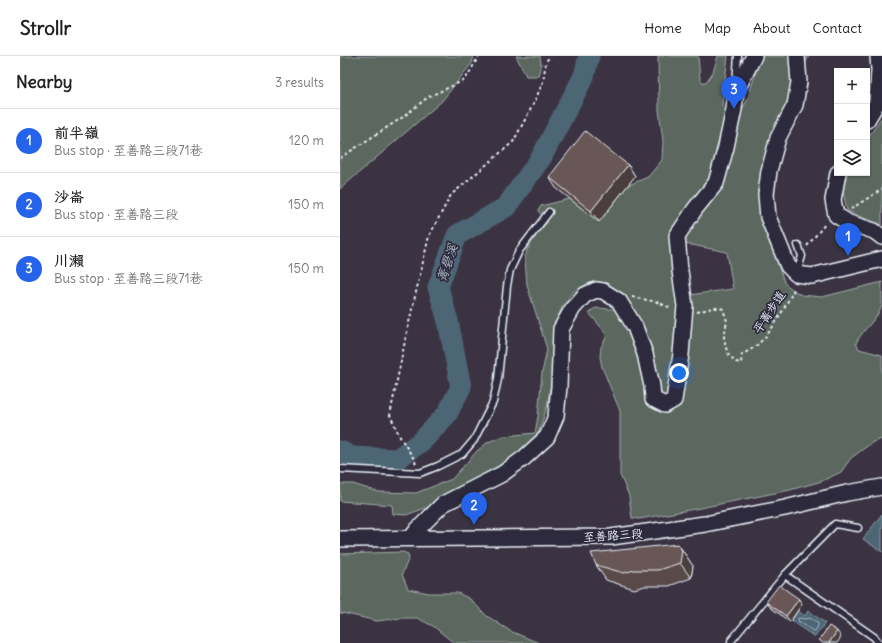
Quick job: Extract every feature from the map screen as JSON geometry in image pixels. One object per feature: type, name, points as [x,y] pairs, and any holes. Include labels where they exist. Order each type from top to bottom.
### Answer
[{"type":"street","points":[[411,538],[418,528],[443,504],[502,474],[524,458],[547,437],[556,416],[559,387],[561,329],[573,308],[585,294],[596,290],[603,291],[619,301],[635,327],[645,354],[652,386],[653,399],[665,405],[674,400],[689,314],[685,306],[680,271],[678,236],[695,209],[716,183],[728,139],[736,91],[754,56]]},
{"type":"street","points":[[797,56],[799,82],[795,105],[778,138],[769,171],[766,194],[768,217],[788,266],[796,274],[812,276],[882,259]]},
{"type":"street","points":[[870,115],[877,104],[879,70],[878,56]]},
{"type":"street","points":[[837,176],[833,190],[833,200],[849,223],[874,231],[882,237]]},
{"type":"street","name":"至善路三段","points":[[340,539],[611,537],[705,524],[785,508],[847,493],[882,487]]},
{"type":"lane","points":[[736,91],[738,56]]},
{"type":"lane","points":[[340,469],[420,473],[462,454],[474,440],[493,402],[498,379],[507,286],[510,270],[518,251],[549,212]]},
{"type":"lane","points":[[796,274],[802,256],[798,245]]},
{"type":"lane","points":[[731,641],[785,575],[835,524],[858,528]]},
{"type":"lane","points":[[785,575],[874,637],[879,643]]},
{"type":"path","points":[[340,158],[403,117],[428,97],[464,80],[479,56]]},
{"type":"path","points":[[414,459],[400,437],[390,415],[407,331],[429,236],[451,195],[513,142],[534,103],[543,82],[546,61],[551,56]]},
{"type":"path","points":[[807,246],[821,228],[842,212],[852,209],[882,189]]},
{"type":"path","name":"平菁步道","points":[[689,314],[718,307],[723,309],[727,321],[724,337],[726,348],[729,355],[736,362],[741,362],[742,354],[758,345],[769,332],[793,292],[796,274]]},
{"type":"path","points":[[627,296],[657,302],[689,314]]},
{"type":"green space","points":[[340,56],[474,56],[472,63],[442,101],[340,189]]},
{"type":"green space","points":[[516,56],[540,56],[541,65],[538,76],[526,76]]},
{"type":"green space","points":[[658,56],[698,56],[700,79],[702,82],[706,82],[713,72],[718,56],[728,56],[722,105],[725,112],[731,115],[741,111],[747,101],[761,56],[809,56],[791,91],[781,117],[767,234],[785,284],[801,295],[822,297],[882,282],[882,305],[880,310],[856,343],[859,349],[882,355],[882,439],[873,442],[851,458],[841,472],[822,481],[790,490],[700,508],[639,519],[632,518],[629,496],[620,475],[620,411],[602,367],[600,357],[601,347],[606,338],[605,332],[589,313],[592,310],[599,308],[618,308],[623,297],[612,287],[595,281],[572,293],[562,307],[556,322],[553,370],[547,407],[538,434],[518,454],[434,505],[406,515],[393,514],[392,505],[340,501],[340,484],[353,484],[379,492],[416,493],[452,479],[477,451],[488,442],[504,436],[535,433],[542,373],[547,349],[527,285],[525,259],[527,250],[539,231],[548,222],[538,211],[541,206],[626,186],[648,177],[662,160],[663,141],[659,110]],"holes":[[[673,244],[692,245],[727,252],[733,289],[682,296]]]},
{"type":"green space","points":[[882,117],[882,225],[847,210],[842,187],[845,176],[870,176],[870,135]]},
{"type":"green space","points":[[403,552],[408,554],[409,558],[402,574],[408,589],[429,593],[458,593],[470,599],[487,616],[510,631],[539,643],[454,643],[433,626],[417,618],[377,621],[340,613],[340,554]]},
{"type":"water","points":[[882,514],[882,552],[863,539]]},
{"type":"water","points":[[798,611],[805,616],[808,611],[825,623],[815,637],[791,621]]},
{"type":"building","points":[[585,131],[628,165],[591,211],[549,177]]},
{"type":"building","points":[[678,544],[682,551],[680,563],[658,570],[634,570],[624,573],[596,565],[591,553]]},
{"type":"building","points":[[779,585],[799,599],[786,616],[766,602]]},
{"type":"building","points":[[829,626],[837,631],[829,643],[823,643],[819,640]]},
{"type":"waterway","name":"菁礐溪","points":[[340,451],[352,457],[397,459],[422,441],[447,414],[461,387],[448,321],[438,287],[457,235],[506,207],[541,158],[584,76],[589,56]]},
{"type":"place","name":"川瀨","points":[[734,109]]},
{"type":"place","name":"前半嶺","points":[[848,256]]},
{"type":"place","name":"沙崙","points":[[474,525]]}]
